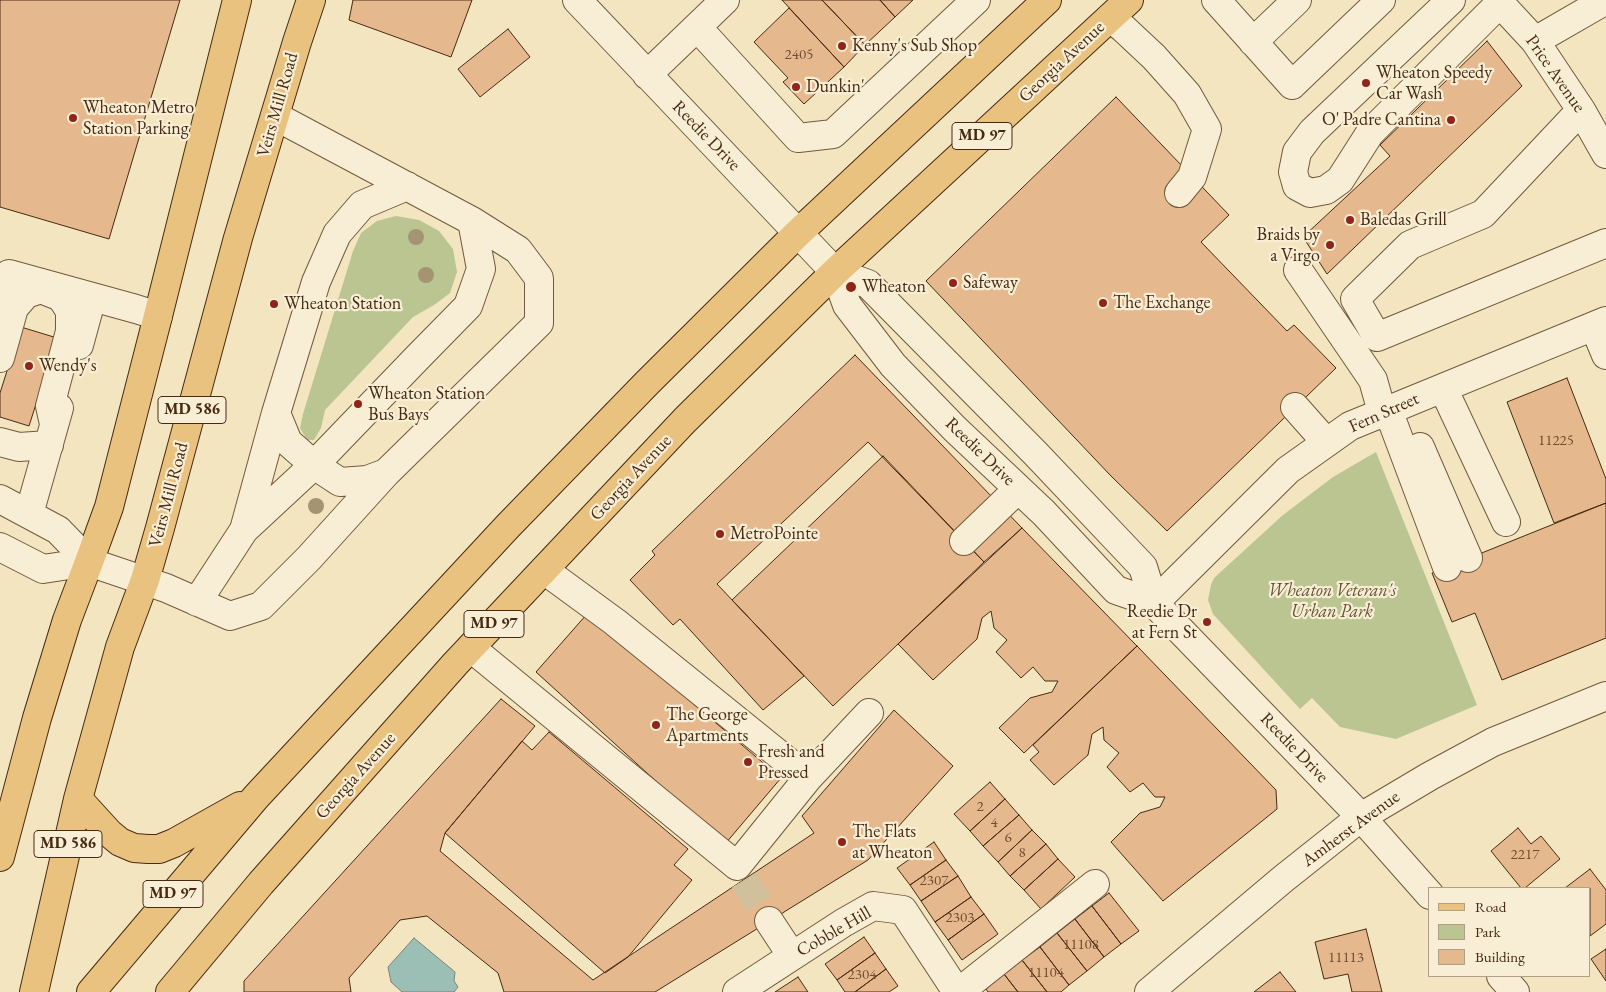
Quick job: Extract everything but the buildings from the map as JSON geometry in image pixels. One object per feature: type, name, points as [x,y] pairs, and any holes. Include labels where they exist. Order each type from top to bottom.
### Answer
[{"type":"main road","name":"MD 586","points":[[0,857],[37,718],[66,620],[108,507],[237,0]]},
{"type":"main road","name":"Veirs Mill Road","points":[[34,992],[78,799],[124,636],[163,518],[238,238],[296,42],[311,0]]},
{"type":"main road","name":"MD 97","points":[[91,992],[256,797],[508,526],[641,389],[798,232],[1047,0]]},
{"type":"main road","name":"Georgia Avenue","points":[[170,992],[267,876],[471,648],[684,420],[835,272],[1119,9]]},
{"type":"main road","points":[[78,799],[109,833],[120,842],[134,848],[159,849],[174,843],[256,797]]},
{"type":"street","name":"Reedie Drive","points":[[577,0],[835,272],[847,305],[893,365],[955,429],[1044,513],[1116,590],[1154,604],[1361,817],[1428,893]]},
{"type":"street","points":[[648,76],[724,0]]},
{"type":"street","points":[[697,27],[798,138],[833,134],[976,0]]},
{"type":"street","points":[[1216,0],[1292,85],[1381,0]]},
{"type":"street","points":[[1253,42],[1297,0]]},
{"type":"street","points":[[1451,0],[1312,132],[1297,152],[1292,172],[1297,186],[1310,193],[1326,190],[1340,180],[1370,133],[1499,2]]},
{"type":"street","points":[[1535,41],[1606,0]]},
{"type":"street","name":"Price Avenue","points":[[1499,2],[1535,41],[1581,110],[1606,154]]},
{"type":"street","points":[[1119,9],[1123,28],[1154,57],[1187,94],[1207,129],[1192,177],[1179,193]]},
{"type":"street","points":[[1581,110],[1482,214],[1410,245],[1355,299],[1377,337],[1606,243]]},
{"type":"street","points":[[0,547],[43,569],[89,562],[166,588],[230,616],[261,606],[309,558],[386,473],[540,323],[539,278],[518,250],[472,221],[275,116]]},
{"type":"street","points":[[244,530],[276,413],[316,282],[337,234],[362,205],[407,186]]},
{"type":"street","points":[[197,602],[244,530],[314,465],[468,306],[480,269],[472,221]]},
{"type":"street","points":[[1298,270],[1391,409],[1457,562]]},
{"type":"street","name":"Reedie Drive","points":[[835,272],[868,284],[1036,454],[1143,567],[1154,604]]},
{"type":"street","points":[[0,300],[9,274],[136,308],[158,316]]},
{"type":"street","points":[[0,358],[14,308],[26,294],[41,289],[61,297],[70,311],[70,331],[50,406],[52,435]]},
{"type":"street","points":[[29,514],[92,297]]},
{"type":"street","points":[[1600,324],[1606,355]]},
{"type":"street","name":"Fern Street","points":[[1154,604],[1288,470],[1350,426],[1600,324]]},
{"type":"street","points":[[1443,388],[1506,522]]},
{"type":"street","points":[[1295,407],[1326,442]]},
{"type":"street","points":[[276,413],[288,442],[314,465],[340,482],[367,480],[386,473]]},
{"type":"street","points":[[0,442],[19,447],[52,435]]},
{"type":"street","points":[[964,541],[1018,489]]},
{"type":"street","points":[[0,499],[58,530],[89,562]]},
{"type":"street","points":[[544,570],[615,622],[808,778]]},
{"type":"street","points":[[471,648],[667,820],[740,873],[808,778],[869,713]]},
{"type":"street","name":"Amherst Avenue","points":[[1149,992],[1283,879],[1361,817],[1430,776],[1493,742],[1606,696]]},
{"type":"street","name":"Cobble Hill","points":[[737,992],[873,906],[903,910],[958,992],[1095,884]]},
{"type":"street","points":[[769,921],[792,956]]},
{"type":"street","points":[[1502,977],[1515,992]]},
{"type":"green space","points":[[396,216],[419,220],[439,231],[453,249],[457,272],[450,293],[413,317],[325,410],[321,428],[314,440],[307,440],[300,428],[303,414],[353,251],[361,233],[377,221]]},
{"type":"green space","name":"Wheaton Veteran's Urban Park","points":[[1376,452],[1477,705],[1396,739],[1340,727],[1312,698],[1300,709],[1213,614],[1208,600],[1214,578],[1283,515],[1333,477]]},
{"type":"water","points":[[414,938],[455,972],[454,981],[458,987],[454,992],[402,992],[391,982],[388,967]]},
{"type":"tunnel","points":[[744,880],[769,921]]},
{"type":"place","name":"Kenny's Sub Shop","points":[[842,46]]},
{"type":"place","name":"Wheaton Speedy Car Wash","points":[[1366,83]]},
{"type":"place","name":"Dunkin'","points":[[796,87]]},
{"type":"place","name":"Wheaton Metro Station Parking","points":[[73,118]]},
{"type":"place","name":"O' Padre Cantina","points":[[1451,120]]},
{"type":"place","name":"Baledas Grill","points":[[1350,220]]},
{"type":"place","name":"Braids by a Virgo","points":[[1330,245]]},
{"type":"place","name":"Safeway","points":[[953,283]]},
{"type":"place","name":"Wheaton","points":[[851,287]]},
{"type":"place","name":"The Exchange","points":[[1103,303]]},
{"type":"place","name":"Wheaton Station","points":[[274,304]]},
{"type":"place","name":"Wendy's","points":[[29,366]]},
{"type":"place","name":"Wheaton Station Bus Bays","points":[[358,404]]},
{"type":"place","name":"MetroPointe","points":[[720,534]]},
{"type":"place","name":"Reedie Dr at Fern St","points":[[1207,622]]},
{"type":"place","name":"The George Apartments","points":[[656,725]]},
{"type":"place","name":"Fresh and Pressed","points":[[748,762]]},
{"type":"place","name":"The Flats at Wheaton","points":[[842,842]]}]
